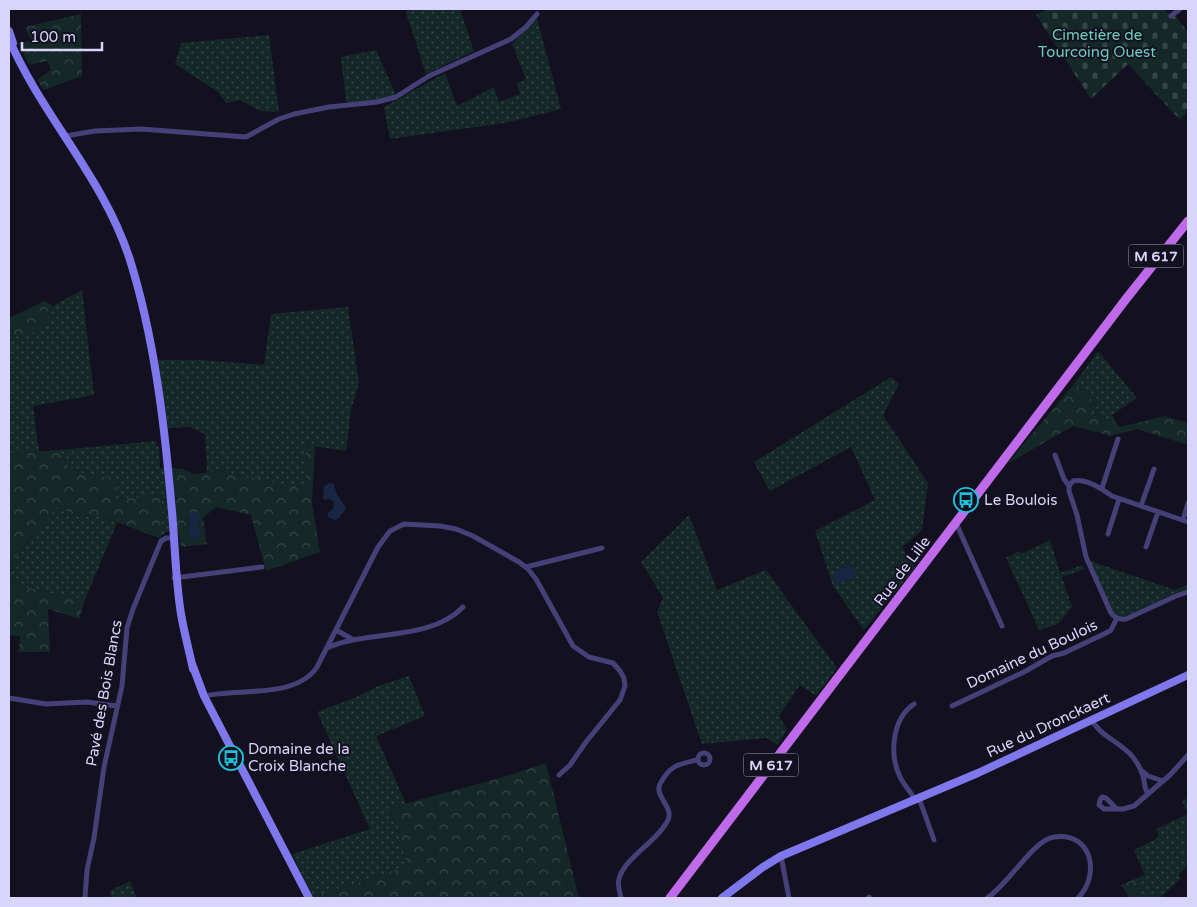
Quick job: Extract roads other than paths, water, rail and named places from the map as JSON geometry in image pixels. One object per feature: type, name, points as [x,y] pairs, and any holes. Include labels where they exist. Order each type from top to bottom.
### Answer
[{"type":"main road","points":[[9,31],[21,64]]},
{"type":"main road","points":[[9,39],[21,64],[108,205],[130,259],[152,349],[166,450],[177,596],[193,669],[204,696],[309,898]]},
{"type":"main road","name":"Rue de Lille","points":[[1126,299],[1188,214]]},
{"type":"main road","name":"Rue de Lille","points":[[670,898],[1126,299],[1188,221]]},
{"type":"main road","name":"Rue du Dronckaert","points":[[722,898],[781,856],[917,799],[1188,675]]},
{"type":"main road","name":"Rue de Lille","points":[[665,898],[700,858]]},
{"type":"street","points":[[1171,16],[1180,9]]},
{"type":"street","points":[[65,136],[95,131],[141,129],[246,137],[279,119],[294,114],[336,106],[377,102],[396,97],[429,76],[506,42],[522,31],[537,14]]},
{"type":"street","points":[[1102,488],[1118,439]]},
{"type":"street","name":"Domaine du Boulois","points":[[1055,455],[1064,479],[1069,486],[1069,493],[1077,514],[1088,562],[1111,613],[1116,618],[1126,619],[1188,592]]},
{"type":"street","points":[[1141,506],[1154,469]]},
{"type":"street","points":[[1069,486],[1076,480],[1102,488],[1110,495],[1119,499],[1185,521],[1188,503]]},
{"type":"street","points":[[1108,534],[1119,499]]},
{"type":"street","points":[[1146,547],[1158,512]]},
{"type":"street","points":[[956,522],[1002,626]]},
{"type":"street","points":[[204,696],[260,690],[300,683],[312,674],[378,547],[390,531],[400,524],[456,529],[473,536],[526,567],[538,582],[573,646],[586,655],[616,665],[622,674],[624,682],[623,694],[620,700],[570,765],[558,776]]},
{"type":"street","name":"Pavé des Bois Blancs","points":[[85,898],[87,870],[94,838],[104,767],[121,690],[127,632],[131,615],[162,541],[172,538]]},
{"type":"street","points":[[526,567],[602,548]]},
{"type":"street","points":[[176,578],[262,567]]},
{"type":"street","points":[[327,648],[342,642],[404,632],[440,622],[450,618],[463,607]]},
{"type":"street","name":"Domaine du Boulois","points":[[952,706],[1024,672],[1052,656],[1064,653],[1106,634],[1111,630],[1116,618]]},
{"type":"street","points":[[336,630],[347,638],[355,640]]},
{"type":"street","points":[[9,698],[50,704],[87,702],[117,706]]},
{"type":"street","points":[[914,704],[907,710],[895,736],[895,762],[899,774],[917,799],[934,840]]},
{"type":"street","points":[[1092,720],[1096,727],[1130,754],[1141,770],[1148,776],[1163,781]]},
{"type":"street","points":[[1117,809],[1127,809],[1134,806],[1163,781],[1188,755]]},
{"type":"street","points":[[621,898],[618,885],[620,876],[637,853],[652,841],[668,818],[668,811],[659,790],[661,782],[674,766],[697,760]]},
{"type":"street","points":[[1141,770],[1145,790],[1148,794]]},
{"type":"street","points":[[987,898],[1004,884],[1038,844],[1056,836],[1075,840],[1085,849],[1090,859],[1091,876],[1086,889],[1078,898]]},
{"type":"street","points":[[781,856],[789,898]]},
{"type":"water","points":[[329,483],[334,484],[346,508],[339,518],[335,520],[328,517],[334,502],[330,499],[324,500],[323,498],[324,486]]},
{"type":"water","points":[[191,512],[197,512],[201,518],[197,524],[201,534],[197,539],[190,536],[189,518]]},
{"type":"water","points":[[848,566],[853,567],[857,575],[837,584],[833,573]]},
{"type":"place","name":"Le Boulois","points":[[966,500]]},
{"type":"place","name":"Domaine de la Croix Blanche","points":[[231,758]]},
{"type":"park label","name":"Cimetière de Tourcoing Ouest","points":[[1097,44]]}]
